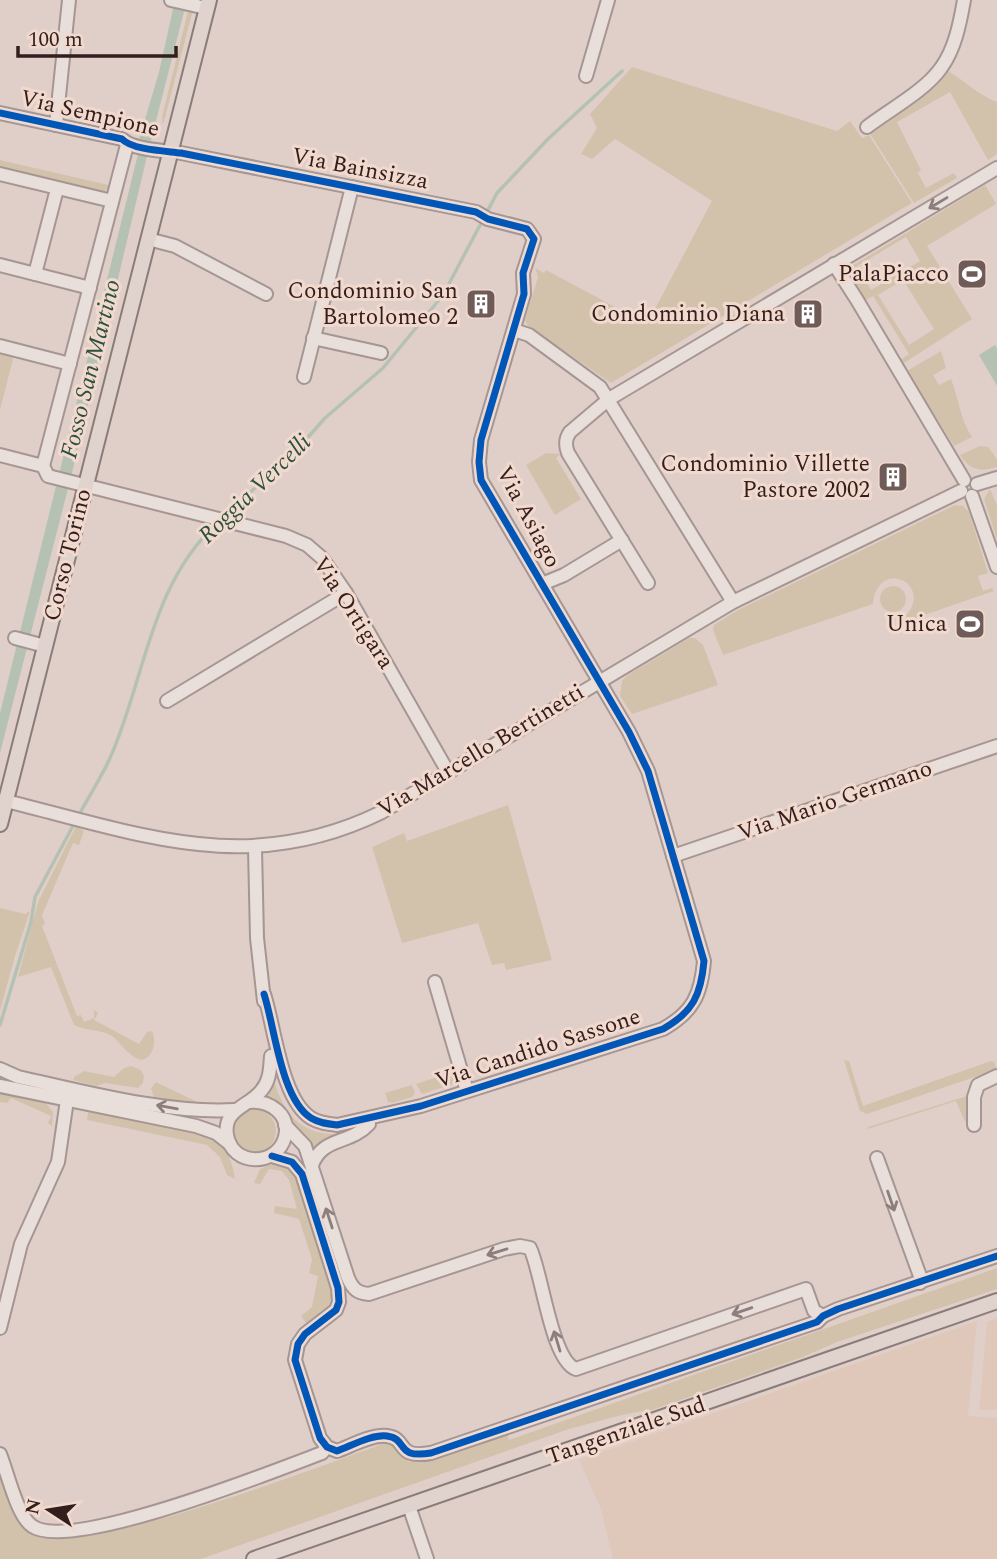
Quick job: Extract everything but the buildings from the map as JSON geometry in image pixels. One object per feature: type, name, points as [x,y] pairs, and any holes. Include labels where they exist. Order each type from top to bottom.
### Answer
[{"type":"main road","name":"Corso Torino","points":[[0,824],[39,644],[148,239],[207,4]]},
{"type":"main road","name":"Tangenziale Sud","points":[[254,1559],[997,1301]]},
{"type":"street","points":[[56,125],[69,0]]},
{"type":"street","points":[[586,76],[608,0]]},
{"type":"street","points":[[867,127],[931,80],[943,66],[952,47],[964,0]]},
{"type":"street","points":[[177,2],[207,4]]},
{"type":"street","name":"Via Sempione","points":[[0,113],[122,139],[132,145],[171,151]]},
{"type":"street","points":[[0,455],[43,466],[112,201],[132,145]]},
{"type":"street","name":"Via Bainsizza","points":[[171,151],[482,215],[527,229],[534,239]]},
{"type":"street","points":[[648,583],[565,446],[570,432],[609,398],[997,168]]},
{"type":"street","points":[[0,174],[112,201]]},
{"type":"street","points":[[304,377],[352,187]]},
{"type":"street","points":[[35,274],[57,189]]},
{"type":"street","points":[[148,239],[175,246],[266,294]]},
{"type":"street","name":"Via Asiago","points":[[534,239],[523,273],[524,294],[481,440],[481,480],[629,732],[648,771],[704,961],[702,983],[696,1000]]},
{"type":"street","points":[[834,264],[968,488],[997,568]]},
{"type":"street","points":[[0,265],[90,288]]},
{"type":"street","points":[[514,330],[529,335],[600,387],[609,398],[733,601]]},
{"type":"street","points":[[313,338],[381,354]]},
{"type":"street","points":[[0,346],[70,364]]},
{"type":"street","name":"Via Ortigara","points":[[43,466],[48,476],[286,536],[307,545],[322,558],[346,593],[448,772]]},
{"type":"street","name":"Via Marcello Bertinetti","points":[[6,801],[183,843],[255,848],[326,836],[382,812],[733,601],[968,488],[997,478]]},
{"type":"street","points":[[542,584],[564,575],[622,540]]},
{"type":"street","points":[[167,701],[346,593]]},
{"type":"street","points":[[15,638],[39,644]]},
{"type":"street","name":"Via Mario Germano","points":[[673,856],[997,746]]},
{"type":"street","points":[[255,848],[257,938],[264,994],[264,1020],[271,1056],[284,1096],[297,1116],[323,1130],[337,1128]]},
{"type":"street","name":"Via Candido Sassone","points":[[435,982],[467,1091]]},
{"type":"street","points":[[264,994],[287,1085],[294,1100],[312,1119],[337,1128]]},
{"type":"street","name":"Via Candido Sassone","points":[[337,1128],[467,1091],[663,1029],[686,1013],[696,1000]]},
{"type":"street","points":[[0,1069],[18,1077],[172,1108],[205,1112],[235,1110],[262,1091],[270,1074],[271,1056]]},
{"type":"street","points":[[974,1125],[974,1097],[978,1085],[997,1076]]},
{"type":"street","points":[[0,1086],[196,1126],[210,1130],[239,1154],[249,1159],[262,1160],[272,1156],[281,1146],[285,1137],[285,1125],[282,1116],[274,1107],[263,1102],[249,1102]]},
{"type":"street","points":[[0,1328],[21,1244],[58,1162],[67,1100]]},
{"type":"street","points":[[230,1144],[227,1126],[235,1110]]},
{"type":"street","name":"Via Candido Sassone","points":[[337,1128],[369,1124],[382,1116]]},
{"type":"street","points":[[312,1165],[317,1152],[330,1144],[359,1135],[369,1124]]},
{"type":"street","points":[[285,1125],[305,1146],[348,1278],[359,1293],[369,1293],[504,1249],[520,1246],[530,1248],[536,1260],[537,1275],[561,1352],[566,1363],[576,1369],[806,1289],[814,1311],[823,1315]]},
{"type":"street","points":[[272,1156],[292,1162],[302,1174],[338,1288],[339,1302],[335,1310],[305,1334],[298,1344],[295,1360],[320,1438],[327,1447],[337,1451],[378,1436],[389,1436],[398,1441],[405,1452],[415,1455],[432,1453],[817,1322],[823,1315],[997,1256]]},
{"type":"street","points":[[877,1158],[920,1276],[920,1283]]},
{"type":"street","points":[[0,1454],[23,1515],[30,1525],[40,1530],[64,1533],[161,1511],[322,1453],[327,1447]]},
{"type":"street","points":[[409,1506],[428,1559]]},
{"type":"shaded area","points":[[189,7],[193,10],[163,125],[162,117]]},
{"type":"shaded area","points":[[632,67],[837,131],[850,121],[862,138],[869,135],[912,203],[611,383],[528,326],[525,320],[538,277],[535,268],[544,273],[546,270],[647,324],[712,201],[615,139],[592,159],[581,154],[597,128],[590,114]]},
{"type":"shaded area","points":[[948,71],[997,102],[997,154],[988,160],[950,92],[897,122],[921,170],[918,173],[926,188],[954,173],[957,178],[914,203],[869,132],[922,98]]},
{"type":"shaded area","points":[[0,160],[108,185],[108,188],[102,193],[0,168]]},
{"type":"shaded area","points":[[985,185],[996,204],[927,246],[972,319],[901,365],[899,361],[909,354],[873,296],[864,301],[852,278],[852,266]],"holes":[[[906,237],[920,261],[871,290],[857,266]],[[903,280],[934,329],[909,345],[878,295]]]},
{"type":"shaded area","points":[[0,351],[14,355],[0,410]]},
{"type":"shaded area","points":[[941,351],[946,368],[933,375],[939,385],[951,379],[962,416],[972,437],[954,446],[907,371]]},
{"type":"shaded area","points":[[980,446],[988,447],[997,459],[997,467],[976,469],[960,455]]},
{"type":"shaded area","points":[[546,453],[561,454],[556,458],[581,499],[555,515],[526,465]]},
{"type":"shaded area","points":[[990,489],[997,505],[997,540],[984,499]]},
{"type":"shaded area","points":[[955,505],[963,506],[969,512],[988,573],[978,576],[983,591],[992,588],[994,591],[904,622],[914,595],[903,580],[893,578],[884,581],[877,589],[873,604],[723,655],[713,630],[714,625],[738,610]]},
{"type":"shaded area","points":[[893,586],[902,590],[906,599],[902,608],[893,612],[884,608],[880,599],[884,590]]},
{"type":"shaded area","points":[[689,638],[695,638],[703,645],[718,685],[632,714],[620,696],[622,681]]},
{"type":"shaded area","points":[[508,805],[552,960],[506,970],[504,963],[492,965],[478,923],[402,943],[372,847],[404,833],[407,841]]},
{"type":"shaded area","points":[[76,826],[84,831],[79,845],[73,843],[42,915],[45,924],[42,926],[77,1016],[81,1015],[84,1022],[94,1018],[94,1010],[98,1013],[94,1020],[139,1044],[147,1032],[152,1031],[154,1045],[151,1053],[141,1060],[130,1054],[112,1036],[74,1025],[51,967],[18,977],[38,902]]},
{"type":"shaded area","points":[[0,908],[25,914],[30,911],[0,1011]]},
{"type":"shaded area","points":[[844,1060],[849,1061],[863,1106],[991,1061],[996,1067],[995,1070],[867,1114],[860,1111]]},
{"type":"shaded area","points":[[131,1066],[141,1070],[144,1076],[143,1083],[138,1088],[105,1083],[96,1086],[73,1080],[84,1071],[114,1077],[124,1068]]},
{"type":"shaded area","points":[[452,1072],[455,1081],[453,1084],[422,1094],[416,1084]]},
{"type":"shaded area","points":[[273,1077],[283,1104],[299,1123],[320,1133],[349,1133],[315,1149],[310,1140],[261,1097]]},
{"type":"shaded area","points":[[156,1082],[197,1102],[154,1098],[151,1088]]},
{"type":"shaded area","points":[[412,1085],[415,1093],[412,1097],[388,1102],[385,1093]]},
{"type":"shaded area","points":[[2,1094],[46,1103],[53,1112],[52,1126],[48,1123],[51,1116],[11,1098],[7,1103],[0,1102]]},
{"type":"shaded area","points":[[967,1096],[965,1122],[956,1101],[868,1129],[868,1127]]},
{"type":"shaded area","points":[[254,1109],[269,1116],[276,1131],[269,1146],[254,1153],[239,1146],[232,1131],[239,1116]]},
{"type":"shaded area","points":[[88,1112],[158,1124],[210,1139],[226,1152],[235,1179],[227,1175],[220,1157],[207,1145],[87,1120]]},
{"type":"shaded area","points":[[274,1163],[288,1167],[296,1177],[333,1294],[329,1306],[306,1323],[301,1316],[312,1307],[318,1276],[309,1273],[312,1259],[299,1219],[274,1213],[275,1206],[297,1209],[289,1180],[282,1171],[269,1169],[260,1184],[254,1183],[260,1169]]},
{"type":"shaded area","points":[[997,1268],[997,1289],[837,1342],[803,1357],[652,1410],[620,1415],[569,1429],[201,1559],[0,1559],[0,1465],[17,1513],[28,1529],[36,1535],[62,1539],[102,1533],[208,1505],[388,1442],[409,1462],[506,1432],[509,1440]]},
{"type":"shaded area","points":[[997,1318],[997,1410],[979,1410],[987,1322]]},
{"type":"shaded area","points":[[977,1321],[968,1416],[997,1418],[997,1559],[613,1559],[601,1509],[579,1460]]},
{"type":"water","name":"Fosso San Martino","points":[[175,0],[187,0],[71,477],[0,753],[0,713]]},
{"type":"water","points":[[995,345],[997,348],[997,386],[979,355]]},
{"type":"waterway","name":"Roggia Vercelli","points":[[224,516],[296,451],[325,418],[383,368],[443,295],[497,193],[548,139],[622,71]]},
{"type":"waterway","name":"Roggia Vercelli","points":[[79,815],[110,758],[163,603],[177,574],[195,547],[218,522]]},
{"type":"waterway","name":"Roggia Vercelli","points":[[0,1025],[31,922],[35,897],[75,822]]},
{"type":"cycle path","points":[[0,113],[122,139],[141,148],[181,153],[476,212],[488,219],[527,229],[534,239],[523,273],[524,294],[481,440],[481,480],[629,732],[648,771],[704,961],[698,993],[682,1016],[663,1029],[421,1106],[337,1125],[311,1118],[301,1109],[293,1095],[280,1062],[264,994]]},
{"type":"cycle path","points":[[272,1156],[292,1162],[302,1174],[338,1288],[339,1302],[336,1310],[305,1334],[298,1344],[295,1360],[320,1438],[327,1447],[337,1451],[368,1439],[387,1436],[394,1438],[412,1453],[431,1453],[817,1322],[838,1309],[997,1256]]},
{"type":"place","name":"PalaPiacco","points":[[972,274]]},
{"type":"place","name":"Condominio San Bartolomeo 2","points":[[481,304]]},
{"type":"place","name":"Condominio Diana","points":[[808,314]]},
{"type":"place","name":"Condominio Villette Pastore 2002","points":[[893,477]]},
{"type":"place","name":"Unica","points":[[970,624]]}]
